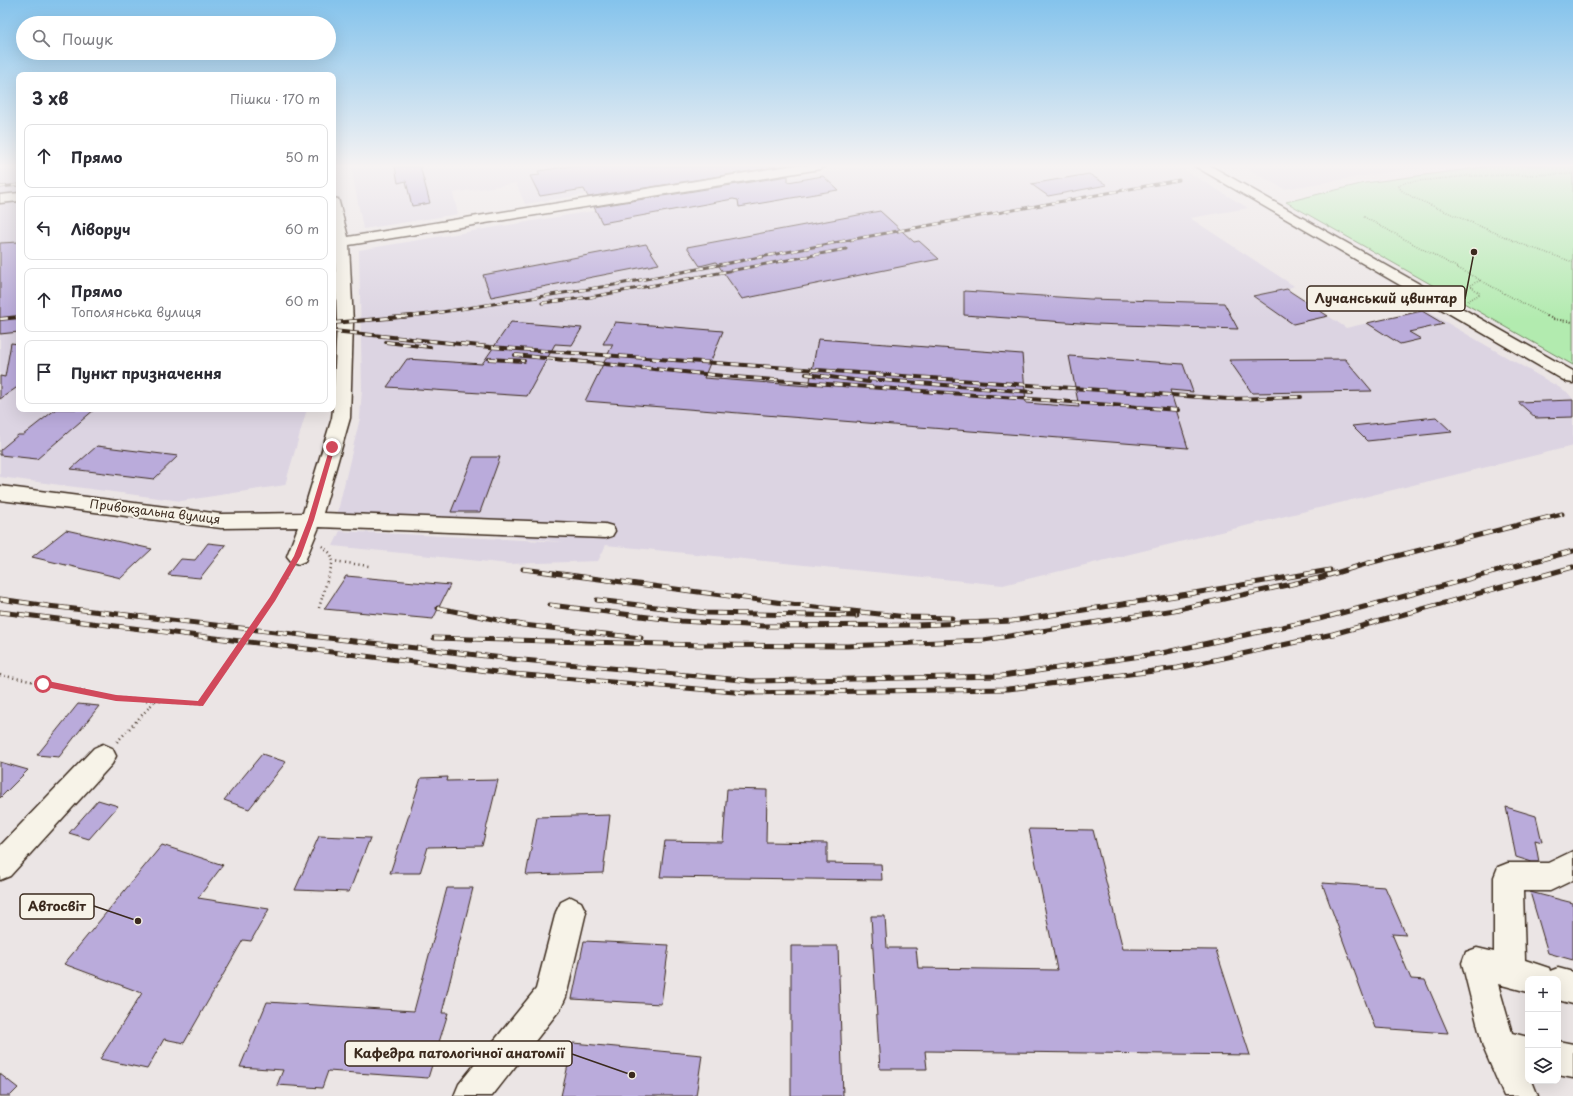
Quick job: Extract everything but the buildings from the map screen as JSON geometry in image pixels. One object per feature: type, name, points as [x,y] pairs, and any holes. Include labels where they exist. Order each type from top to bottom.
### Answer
[{"type":"street","points":[[298,556],[311,520],[341,418],[345,323],[342,242],[336,216]]},
{"type":"street","points":[[342,242],[505,216]]},
{"type":"street","points":[[1287,216],[1573,378]]},
{"type":"street","name":"Привокзальна вулиця","points":[[0,493],[221,521],[311,520],[605,531]]},
{"type":"street","points":[[0,866],[103,756]]},
{"type":"street","points":[[1521,1096],[1513,1050],[1477,963],[1524,975],[1508,876],[1550,876],[1573,865]]},
{"type":"street","points":[[471,1096],[550,997],[571,912]]},
{"type":"street","points":[[1561,985],[1573,988]]},
{"type":"street","points":[[1561,1059],[1573,1061]]},
{"type":"path","points":[[1456,216],[1524,245],[1573,262]]},
{"type":"path","points":[[1364,217],[1553,319],[1573,322]]},
{"type":"path","points":[[1462,302],[1472,300],[1480,294],[1470,285],[1481,280]]},
{"type":"path","points":[[311,520],[318,542],[331,554],[333,561],[319,608]]},
{"type":"path","points":[[0,674],[116,698],[155,702],[200,704],[273,599],[298,556]]},
{"type":"path","points":[[333,561],[369,566]]},
{"type":"path","points":[[103,756],[155,702]]},
{"type":"shaded area","points":[[0,216],[16,216],[16,412],[306,412],[285,485],[181,501],[0,477]]},
{"type":"shaded area","points":[[361,216],[444,216],[363,229]]},
{"type":"shaded area","points":[[562,216],[1201,216],[1190,218],[1294,286],[1287,289],[1295,294],[1292,295],[1313,310],[1318,309],[1346,328],[1425,310],[1567,392],[1573,399],[1573,446],[1003,585],[606,545],[598,561],[509,564],[333,546],[340,531],[564,542],[336,519],[360,418],[362,388],[359,250]]},
{"type":"green space","points":[[1311,216],[1573,216],[1573,365]]},
{"type":"railway","points":[[407,316],[614,285],[980,216]]},
{"type":"railway","points":[[542,303],[591,297],[846,249]]},
{"type":"railway","points":[[336,323],[407,316]]},
{"type":"railway","points":[[402,317],[407,316]]},
{"type":"railway","points":[[407,316],[412,316]]},
{"type":"railway","points":[[0,319],[16,317]]},
{"type":"railway","points":[[336,331],[490,347],[1228,399],[1301,397]]},
{"type":"railway","points":[[386,342],[430,347]]},
{"type":"railway","points":[[515,355],[734,377],[1178,410]]},
{"type":"railway","points":[[489,359],[524,361]]},
{"type":"railway","points":[[806,374],[869,382]]},
{"type":"railway","points":[[869,379],[1032,392]]},
{"type":"railway","points":[[434,638],[700,645],[847,646],[984,640],[1174,610],[1319,578],[1369,563],[1562,514]]},
{"type":"railway","points":[[0,599],[48,606],[512,659],[752,681],[1002,676],[1162,653],[1319,619],[1573,551]]},
{"type":"railway","points":[[0,612],[513,674],[747,693],[1008,689],[1178,668],[1333,634],[1573,567]]},
{"type":"railway","points":[[523,569],[806,606],[907,617],[952,618]]},
{"type":"railway","points":[[550,605],[681,621],[763,626],[917,625],[1012,621],[1188,594],[1330,570]]},
{"type":"railway","points":[[597,600],[706,613],[857,616]]},
{"type":"railway","points":[[438,608],[523,625],[641,638]]},
{"type":"place","name":"Лучанський цвинтар","points":[[1474,252]]},
{"type":"place","name":"Автосвіт","points":[[138,921]]},
{"type":"place","name":"Кафедра патологічної анатомії","points":[[632,1075]]},
{"type":"route","points":[[43,684],[116,698],[155,702],[200,704],[273,599],[298,556],[311,520],[332,447]]}]
